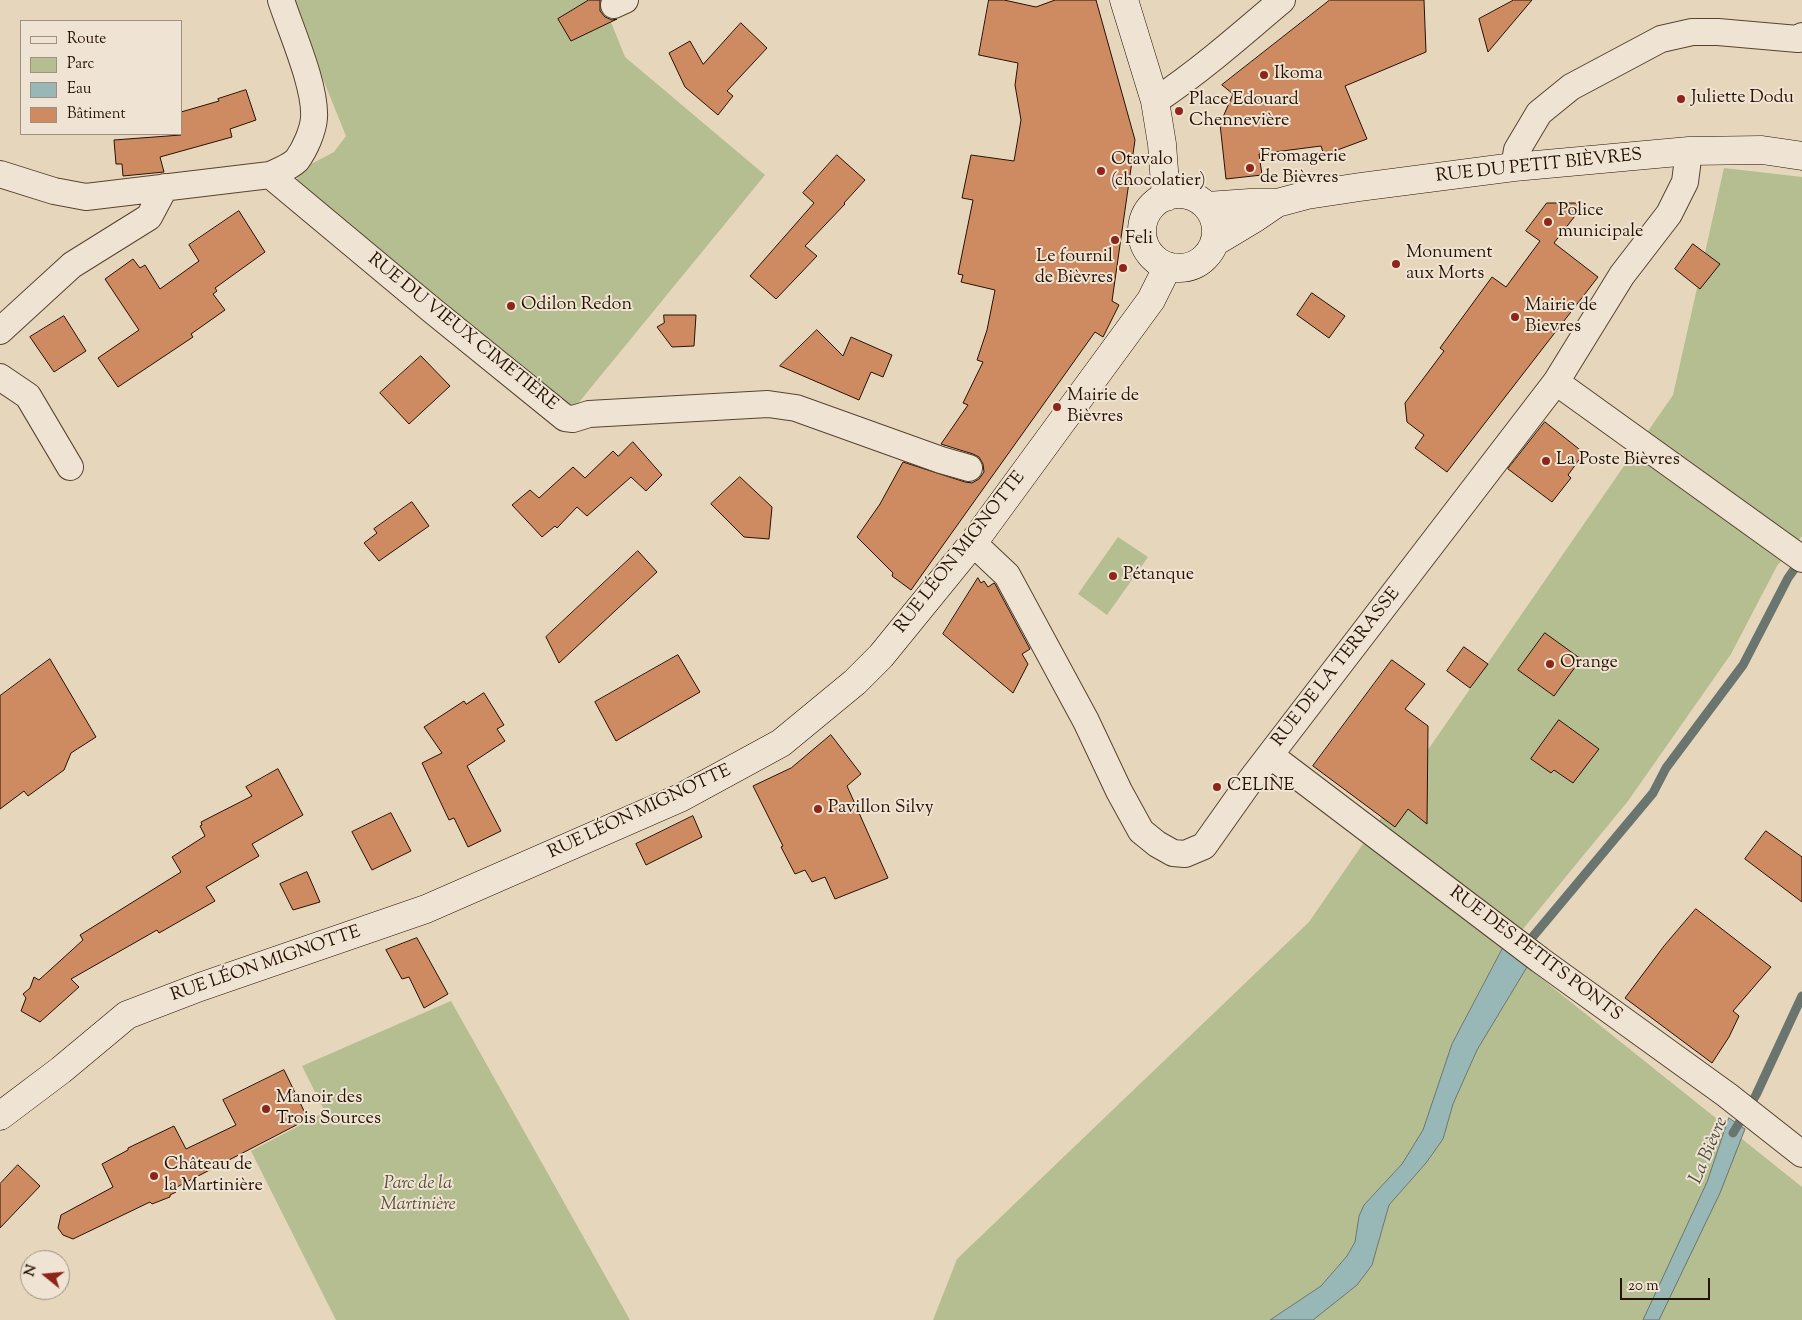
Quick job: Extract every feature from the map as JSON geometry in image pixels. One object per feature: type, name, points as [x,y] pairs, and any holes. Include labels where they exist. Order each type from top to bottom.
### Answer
[{"type":"main road","points":[[1124,0],[1155,101],[1162,144],[1166,196]]},
{"type":"main road","name":"RUE DU PETIT BIÈVRES","points":[[1207,206],[1277,203],[1307,195],[1514,167],[1689,152],[1762,150],[1802,156]]},
{"type":"main road","points":[[1176,194],[1188,195],[1198,199],[1207,206],[1214,217],[1216,229],[1215,242],[1203,259],[1186,267],[1168,266],[1160,262],[1149,252],[1145,245],[1142,230],[1143,222],[1150,208],[1157,201],[1166,196],[1176,194]]},
{"type":"main road","name":"RUE DU PETIT BIÈVRES","points":[[1215,242],[1277,203]]},
{"type":"main road","name":"RUE LÉON MIGNOTTE","points":[[0,1116],[61,1070],[127,1015],[200,987],[426,909],[680,798],[781,743],[855,682],[881,656],[973,543],[1151,300],[1168,266]]},
{"type":"street","points":[[0,174],[54,191],[86,197],[270,175],[283,170],[296,161],[305,146],[314,118],[309,80],[280,0]]},
{"type":"street","points":[[1155,101],[1172,90],[1239,37],[1282,0]]},
{"type":"street","points":[[1514,167],[1517,150],[1539,112],[1571,87],[1661,39],[1692,32],[1798,38],[1802,36]]},
{"type":"street","name":"RUE DE LA TERRASSE","points":[[973,543],[1008,574],[1086,721],[1119,791],[1141,831],[1157,844],[1173,853],[1185,854],[1204,846],[1270,755],[1556,382],[1622,275],[1669,214],[1685,182],[1689,152]]},
{"type":"street","name":"RUE DU VIEUX CIMETIÈRE","points":[[270,175],[565,418],[573,419],[589,414],[781,404],[969,468]]},
{"type":"street","points":[[0,331],[72,265],[149,217],[165,187]]},
{"type":"street","points":[[0,377],[28,396],[70,467]]},
{"type":"street","points":[[1556,382],[1793,553]]},
{"type":"street","name":"RUE DES PETITS PONTS","points":[[1270,755],[1540,960],[1727,1095],[1802,1154]]},
{"type":"green space","points":[[291,0],[602,0],[625,57],[765,175],[571,412],[297,186],[298,171],[334,152],[346,136]]},
{"type":"green space","points":[[1724,168],[1802,177],[1802,536],[1777,566],[1731,654],[1628,801],[1523,929],[1503,948],[1452,1044],[1423,1130],[1402,1164],[1364,1205],[1359,1216],[1355,1242],[1347,1256],[1321,1286],[1270,1320],[933,1320],[957,1259],[1309,922],[1673,395]]},
{"type":"green space","name":"Pétanque","points":[[1118,537],[1148,557],[1107,615],[1078,594]]},
{"type":"green space","points":[[1527,967],[1802,1187],[1802,1320],[1313,1320],[1357,1285],[1372,1265],[1389,1205],[1426,1163],[1443,1139],[1453,1104],[1477,1050]]},
{"type":"green space","name":"Parc de la Martinière","points":[[451,1001],[630,1320],[336,1320],[251,1151],[325,1112],[302,1066]]},
{"type":"water","points":[[1503,948],[1527,967],[1477,1050],[1453,1104],[1443,1139],[1426,1163],[1389,1205],[1372,1265],[1357,1285],[1313,1320],[1270,1320],[1321,1286],[1347,1256],[1355,1242],[1359,1216],[1364,1205],[1402,1164],[1423,1130],[1452,1044]]},
{"type":"water","points":[[1729,1118],[1745,1129],[1720,1193],[1659,1320],[1643,1320],[1707,1182]]},
{"type":"building","points":[[589,0],[600,0],[600,11],[605,17],[612,20],[617,19],[571,41],[558,19]]},
{"type":"building","points":[[989,0],[1004,0],[1036,7],[1055,0],[1096,0],[1135,140],[1112,301],[1119,305],[1103,337],[1095,332],[911,590],[892,576],[893,573],[857,537],[880,504],[903,462],[972,483],[979,479],[984,472],[983,464],[979,457],[941,444],[968,405],[963,403],[983,362],[977,360],[987,330],[995,290],[961,282],[963,275],[958,274],[973,200],[962,198],[971,155],[1014,161],[1021,120],[1015,85],[1018,63],[979,55]]},
{"type":"building","points":[[1330,0],[1424,0],[1426,52],[1345,86],[1367,139],[1324,155],[1321,146],[1259,154],[1262,175],[1226,179],[1220,124],[1233,94],[1222,85]]},
{"type":"building","points":[[1514,0],[1532,0],[1488,52],[1479,19]]},
{"type":"building","points":[[741,23],[767,48],[727,91],[733,96],[718,115],[685,87],[669,53],[690,41],[703,64]]},
{"type":"building","points":[[246,90],[256,120],[230,129],[232,137],[160,157],[164,172],[123,176],[122,164],[116,164],[114,140],[182,135],[182,112],[219,101],[218,99]]},
{"type":"building","points":[[837,155],[865,180],[805,246],[817,256],[776,299],[750,276],[814,203],[803,193]]},
{"type":"building","name":"Mairie de Bievres","points":[[1547,203],[1585,203],[1554,243],[1598,277],[1447,472],[1415,448],[1424,435],[1407,422],[1405,403],[1444,351],[1440,348],[1492,277],[1506,287],[1540,241],[1526,231]]},
{"type":"building","points":[[239,211],[265,252],[215,288],[217,291],[213,294],[225,310],[191,334],[193,337],[118,387],[98,358],[139,330],[105,279],[133,259],[140,268],[145,265],[160,289],[199,261],[189,245]]},
{"type":"building","points":[[1693,244],[1720,264],[1700,289],[1675,269]]},
{"type":"building","points":[[1312,293],[1345,316],[1329,338],[1297,315]]},
{"type":"building","points":[[664,315],[696,315],[694,346],[672,347],[657,327],[664,323]]},
{"type":"building","points":[[64,316],[86,351],[54,372],[30,337]]},
{"type":"building","points":[[817,330],[843,356],[851,337],[892,355],[883,377],[871,372],[859,400],[780,366]]},
{"type":"building","points":[[421,356],[450,386],[409,424],[380,393]]},
{"type":"building","name":"La Poste Bièvres","points":[[1545,422],[1584,453],[1568,475],[1571,478],[1552,502],[1508,469]]},
{"type":"building","points":[[633,442],[662,475],[646,491],[631,477],[587,516],[577,507],[557,528],[555,526],[542,537],[512,505],[530,490],[539,498],[573,467],[585,478],[613,451],[618,456]]},
{"type":"building","points":[[740,477],[772,507],[769,539],[744,537],[711,504]]},
{"type":"building","points":[[412,502],[429,526],[379,561],[364,543],[377,533],[374,529]]},
{"type":"building","points":[[638,551],[657,572],[559,663],[546,637]]},
{"type":"building","points":[[978,578],[981,583],[984,581],[988,587],[995,584],[1030,649],[1022,654],[1028,664],[1013,693],[943,634]]},
{"type":"building","name":"Orange","points":[[1545,633],[1581,659],[1554,696],[1518,670]]},
{"type":"building","points":[[1464,647],[1488,664],[1470,688],[1447,671]]},
{"type":"building","points":[[678,655],[700,692],[616,741],[595,702]]},
{"type":"building","points":[[50,659],[96,737],[71,753],[64,770],[28,796],[24,791],[0,809],[0,696]]},
{"type":"building","points":[[1392,660],[1425,684],[1405,709],[1428,726],[1427,824],[1408,809],[1395,827],[1313,766]]},
{"type":"building","points":[[484,693],[504,725],[497,729],[505,741],[467,766],[501,831],[468,847],[454,818],[449,820],[422,763],[442,753],[424,727],[464,701],[466,704]]},
{"type":"building","points":[[1559,720],[1599,749],[1573,783],[1554,770],[1551,773],[1531,759]]},
{"type":"building","points":[[831,735],[861,774],[847,786],[888,878],[835,899],[825,877],[812,882],[805,870],[795,874],[753,786],[791,768]]},
{"type":"building","points":[[278,769],[303,815],[252,844],[259,856],[206,887],[215,901],[159,933],[157,930],[71,979],[79,987],[40,1022],[21,1011],[26,998],[23,994],[30,988],[34,977],[39,980],[83,940],[80,935],[181,872],[172,857],[205,836],[200,826],[202,825],[201,822],[252,796],[246,787]]},
{"type":"building","points":[[391,813],[411,851],[372,870],[352,832]]},
{"type":"building","points":[[693,816],[702,837],[646,865],[636,844]]},
{"type":"building","points":[[1766,831],[1802,857],[1802,902],[1745,859]]},
{"type":"building","points":[[307,872],[320,902],[293,910],[280,884]]},
{"type":"building","points":[[1696,909],[1771,967],[1733,1011],[1739,1016],[1729,1037],[1712,1063],[1625,998],[1664,946]]},
{"type":"building","points":[[417,938],[448,994],[424,1008],[409,977],[402,979],[386,950]]},
{"type":"building","name":"Château de la Martinière","points":[[284,1070],[308,1119],[175,1188],[176,1192],[170,1195],[170,1197],[152,1204],[150,1202],[73,1239],[63,1235],[58,1228],[61,1215],[113,1187],[102,1164],[128,1150],[128,1148],[174,1126],[186,1149],[236,1125],[223,1100]]},
{"type":"building","points":[[18,1165],[40,1186],[0,1228],[0,1184]]},
{"type":"waterway","points":[[1525,946],[1653,793],[1666,768],[1743,665],[1788,578],[1800,561]]},
{"type":"waterway","name":"La Bièvre","points":[[1733,1133],[1756,1095],[1802,996]]},
{"type":"place","name":"Ikoma","points":[[1264,75]]},
{"type":"place","name":"Juliette Dodu","points":[[1681,99]]},
{"type":"place","name":"Place Edouard Chennevière","points":[[1179,111]]},
{"type":"place","name":"Fromagerie de Bièvres","points":[[1250,168]]},
{"type":"place","name":"Otavalo (chocolatier)","points":[[1101,171]]},
{"type":"place","name":"Police municipale","points":[[1548,222]]},
{"type":"place","name":"Feli","points":[[1115,240]]},
{"type":"place","name":"Monument aux Morts","points":[[1396,264]]},
{"type":"place","name":"Le fournil de Bièvres","points":[[1123,268]]},
{"type":"place","name":"Odilon Redon","points":[[511,306]]},
{"type":"place","name":"Mairie de Bievres","points":[[1515,317]]},
{"type":"place","name":"Mairie de Bièvres","points":[[1057,407]]},
{"type":"place","name":"La Poste Bièvres","points":[[1546,461]]},
{"type":"place","name":"Pétanque","points":[[1113,576]]},
{"type":"place","name":"Orange","points":[[1550,664]]},
{"type":"place","name":"CELINE","points":[[1217,787]]},
{"type":"place","name":"Pavillon Silvy","points":[[818,809]]},
{"type":"place","name":"Manoir des Trois Sources","points":[[266,1109]]},
{"type":"place","name":"Château de la Martinière","points":[[154,1176]]}]
